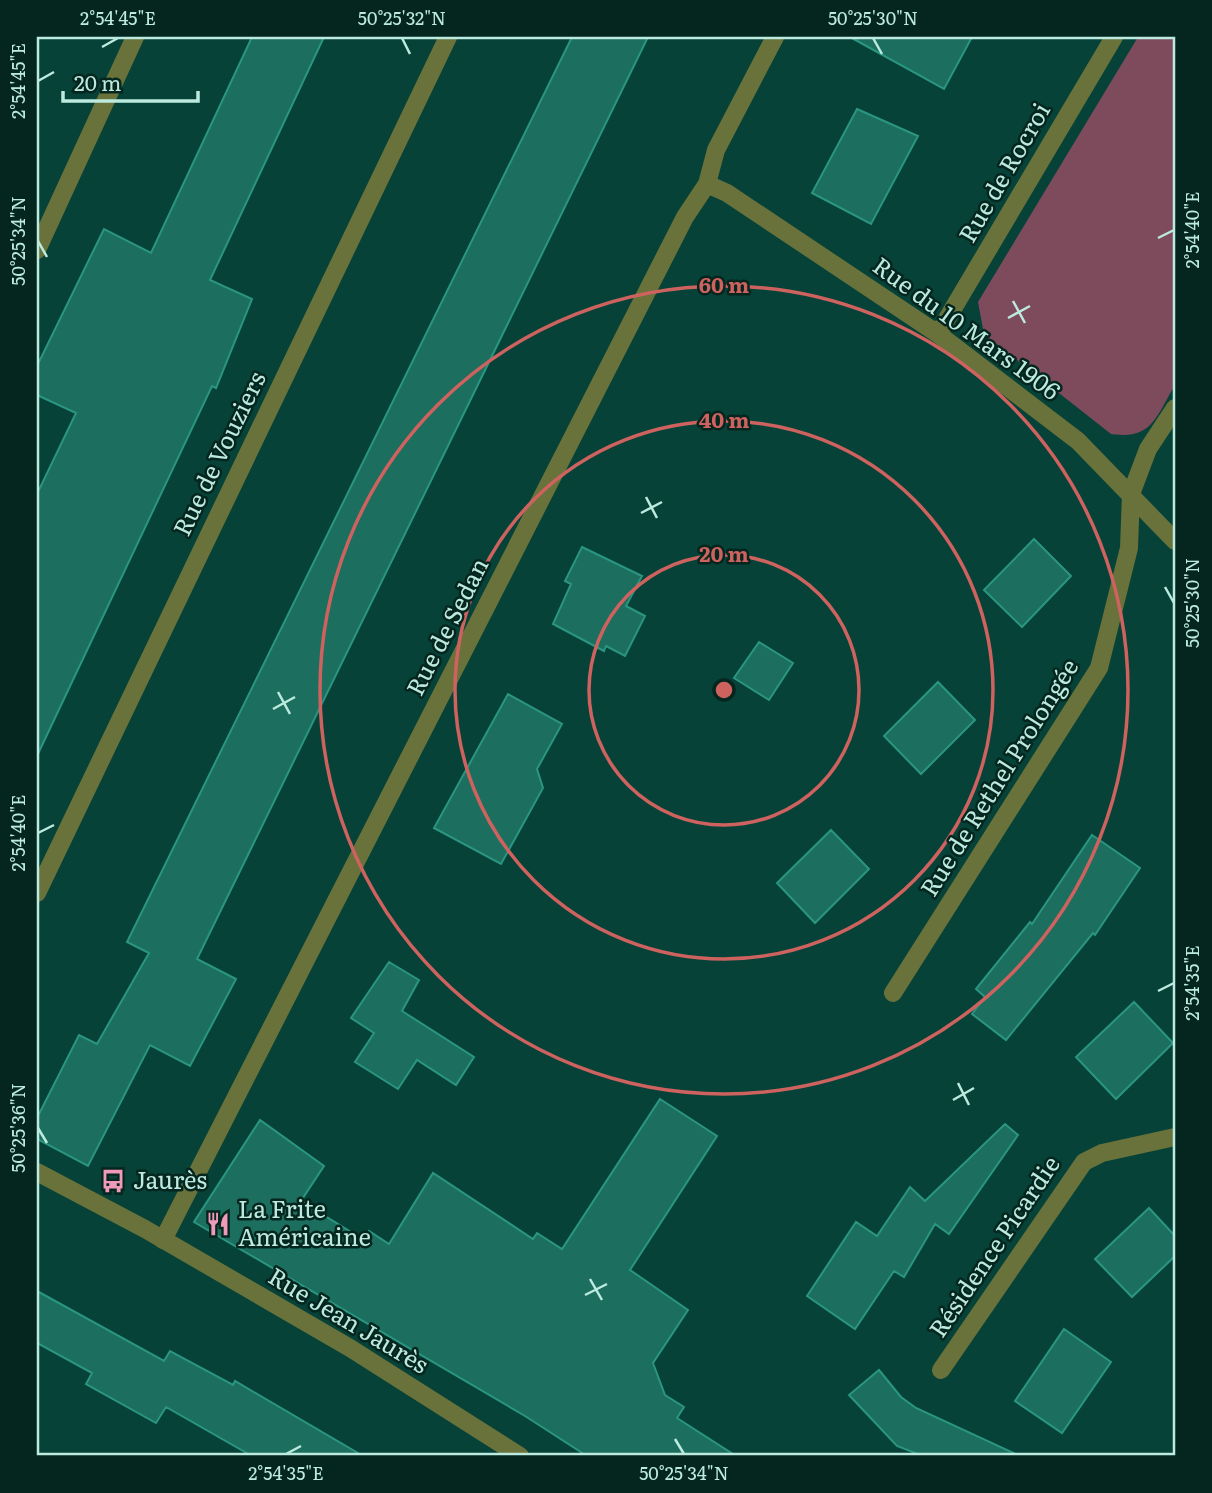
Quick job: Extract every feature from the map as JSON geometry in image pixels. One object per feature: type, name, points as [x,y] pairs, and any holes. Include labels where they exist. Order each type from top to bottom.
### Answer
[{"type":"street","points":[[37,250],[135,37]]},
{"type":"street","name":"Rue de Vouziers","points":[[37,893],[448,37]]},
{"type":"street","name":"Rue de Sedan","points":[[163,1240],[685,217],[707,184],[716,150],[775,37]]},
{"type":"street","name":"Rue de Rocroi","points":[[938,334],[1114,37]]},
{"type":"street","name":"Rue du 10 Mars 1906","points":[[707,184],[727,193],[938,334],[1078,441],[1175,541]]},
{"type":"street","name":"Rue de Rethel Prolongée","points":[[893,993],[1099,668],[1129,548],[1131,494],[1148,449],[1175,408]]},
{"type":"street","name":"Résidence Picardie","points":[[941,1370],[1069,1179],[1084,1162],[1102,1153],[1175,1137]]},
{"type":"street","name":"Rue Jean Jaurès","points":[[37,1172],[163,1240],[350,1349],[510,1454]]},
{"type":"shaded area","points":[[1138,37],[1175,37],[1175,385],[1152,423],[1136,433],[1125,435],[1111,434],[984,334],[978,302]]},
{"type":"building","points":[[252,37],[324,37],[210,280],[252,299],[216,388],[212,386],[37,756],[37,494],[76,413],[37,395],[37,366],[104,229],[151,253]]},
{"type":"building","points":[[572,37],[648,37],[197,959],[236,979],[190,1066],[150,1045],[88,1166],[37,1139],[37,1118],[79,1035],[97,1044],[149,953],[127,942]]},
{"type":"building","points":[[850,37],[972,37],[944,89]]},
{"type":"building","points":[[857,109],[918,136],[871,224],[812,193]]},
{"type":"building","points":[[1034,539],[1071,576],[1022,627],[984,590]]},
{"type":"building","points":[[582,547],[642,576],[626,606],[645,616],[625,656],[606,646],[604,651],[553,624],[571,584],[565,581]]},
{"type":"building","points":[[759,642],[793,663],[769,700],[734,678]]},
{"type":"building","points":[[938,682],[975,720],[921,774],[884,736]]},
{"type":"building","points":[[508,694],[562,724],[537,769],[543,788],[501,864],[434,828]]},
{"type":"building","points":[[831,830],[869,869],[815,923],[777,883]]},
{"type":"building","points":[[1092,835],[1140,868],[1095,935],[1093,933],[1006,1040],[972,1014],[985,997],[976,989],[1030,922],[1032,924]]},
{"type":"building","points":[[389,962],[419,980],[402,1011],[474,1057],[456,1085],[417,1060],[398,1089],[355,1062],[374,1033],[351,1018]]},
{"type":"building","points":[[1134,1002],[1173,1043],[1116,1099],[1076,1057]]},
{"type":"building","points":[[660,1099],[717,1136],[630,1270],[688,1310],[653,1363],[665,1395],[684,1407],[677,1418],[736,1456],[587,1456],[525,1416],[194,1222],[260,1120],[324,1166],[301,1201],[364,1240],[369,1231],[389,1244],[433,1173],[533,1239],[537,1233],[562,1249]]},
{"type":"building","points":[[1005,1124],[1018,1135],[949,1234],[935,1224],[904,1277],[894,1271],[855,1329],[807,1296],[856,1222],[877,1236],[910,1187],[925,1201]]},
{"type":"building","points":[[1149,1208],[1175,1236],[1175,1256],[1132,1297],[1095,1259]]},
{"type":"building","points":[[37,1291],[164,1361],[170,1351],[233,1385],[235,1381],[363,1456],[252,1456],[166,1407],[156,1423],[86,1384],[92,1373],[37,1343]]},
{"type":"building","points":[[1064,1329],[1111,1362],[1062,1433],[1015,1401]]},
{"type":"building","points":[[879,1370],[901,1397],[916,1408],[1020,1456],[923,1456],[897,1446],[849,1395]]},
{"type":"place","name":"Jaurès","points":[[113,1181]]},
{"type":"place","name":"La Frite Américaine","points":[[218,1224]]}]
